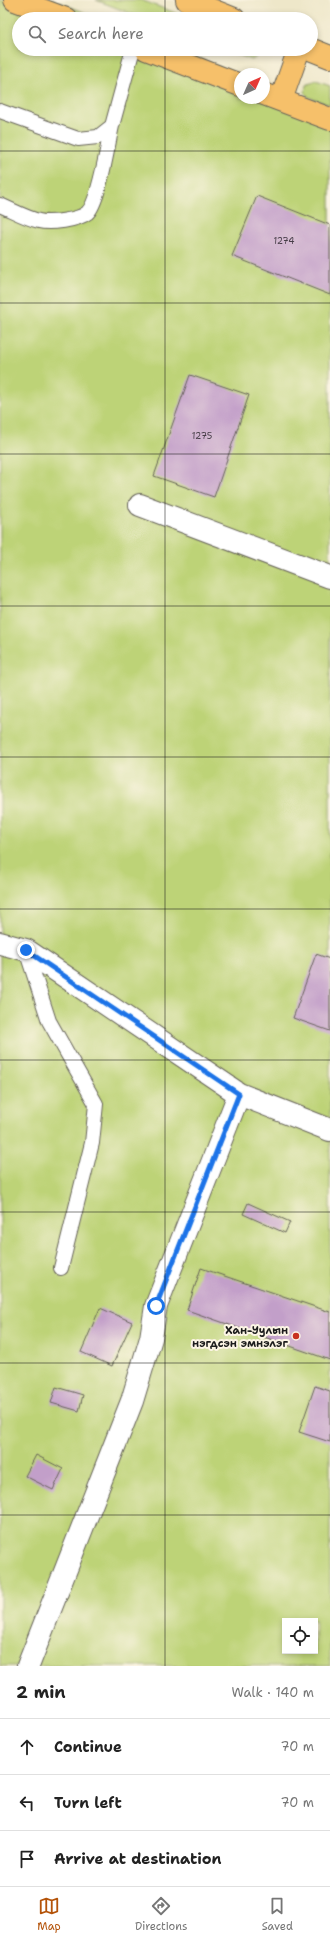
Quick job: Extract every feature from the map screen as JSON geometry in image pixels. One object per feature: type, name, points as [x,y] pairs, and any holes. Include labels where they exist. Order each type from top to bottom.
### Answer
[{"type":"highway","points":[[15,0],[47,12]]},
{"type":"highway","points":[[187,0],[217,12]]},
{"type":"highway","points":[[318,52],[330,57]]},
{"type":"highway","points":[[164,56],[234,83]]},
{"type":"highway","points":[[295,56],[272,97],[330,119]]},
{"type":"street","points":[[140,505],[330,577]]},
{"type":"street","points":[[0,942],[26,950],[239,1094],[330,1130]]},
{"type":"street","points":[[28,1666],[132,1400],[151,1338],[156,1306],[239,1094]]},
{"type":"lane","points":[[0,205],[39,221],[52,222],[67,220],[87,213],[95,200],[112,126],[131,56]]},
{"type":"lane","points":[[0,111],[78,139],[98,137],[112,126]]},
{"type":"lane","points":[[26,950],[49,1021],[96,1104],[92,1144],[61,1268]]},
{"type":"green space","points":[[0,0],[54,0],[84,12],[12,12],[12,56],[192,56],[234,73],[234,104],[270,104],[270,99],[330,112],[330,1666],[0,1666]]},
{"type":"green space","points":[[96,0],[141,0],[173,12],[127,12]]},
{"type":"green space","points":[[241,56],[258,56],[252,60]]},
{"type":"green space","points":[[316,81],[330,86],[330,105],[308,97],[305,93],[306,85]]},
{"type":"building","points":[[257,196],[330,225],[330,295],[232,256]]},
{"type":"building","points":[[190,375],[249,395],[214,497],[154,476]]},
{"type":"building","points":[[316,954],[330,959],[330,1031],[293,1018]]},
{"type":"building","points":[[248,1203],[290,1222],[285,1233],[243,1214]]},
{"type":"building","name":"Хан-Уулын нэгдсэн эмнэлэг","points":[[201,1268],[330,1312],[330,1360],[187,1310]]},
{"type":"building","points":[[100,1308],[132,1322],[112,1366],[81,1352]]},
{"type":"building","points":[[315,1386],[330,1391],[330,1442],[299,1432]]},
{"type":"building","points":[[56,1387],[83,1395],[79,1411],[51,1403]]},
{"type":"building","points":[[36,1455],[63,1469],[53,1490],[25,1476]]},
{"type":"place","name":"Хан-Уулын нэгдсэн эмнэлэг","points":[[296,1336]]},
{"type":"route","points":[[26,950],[239,1094],[156,1306]]}]
